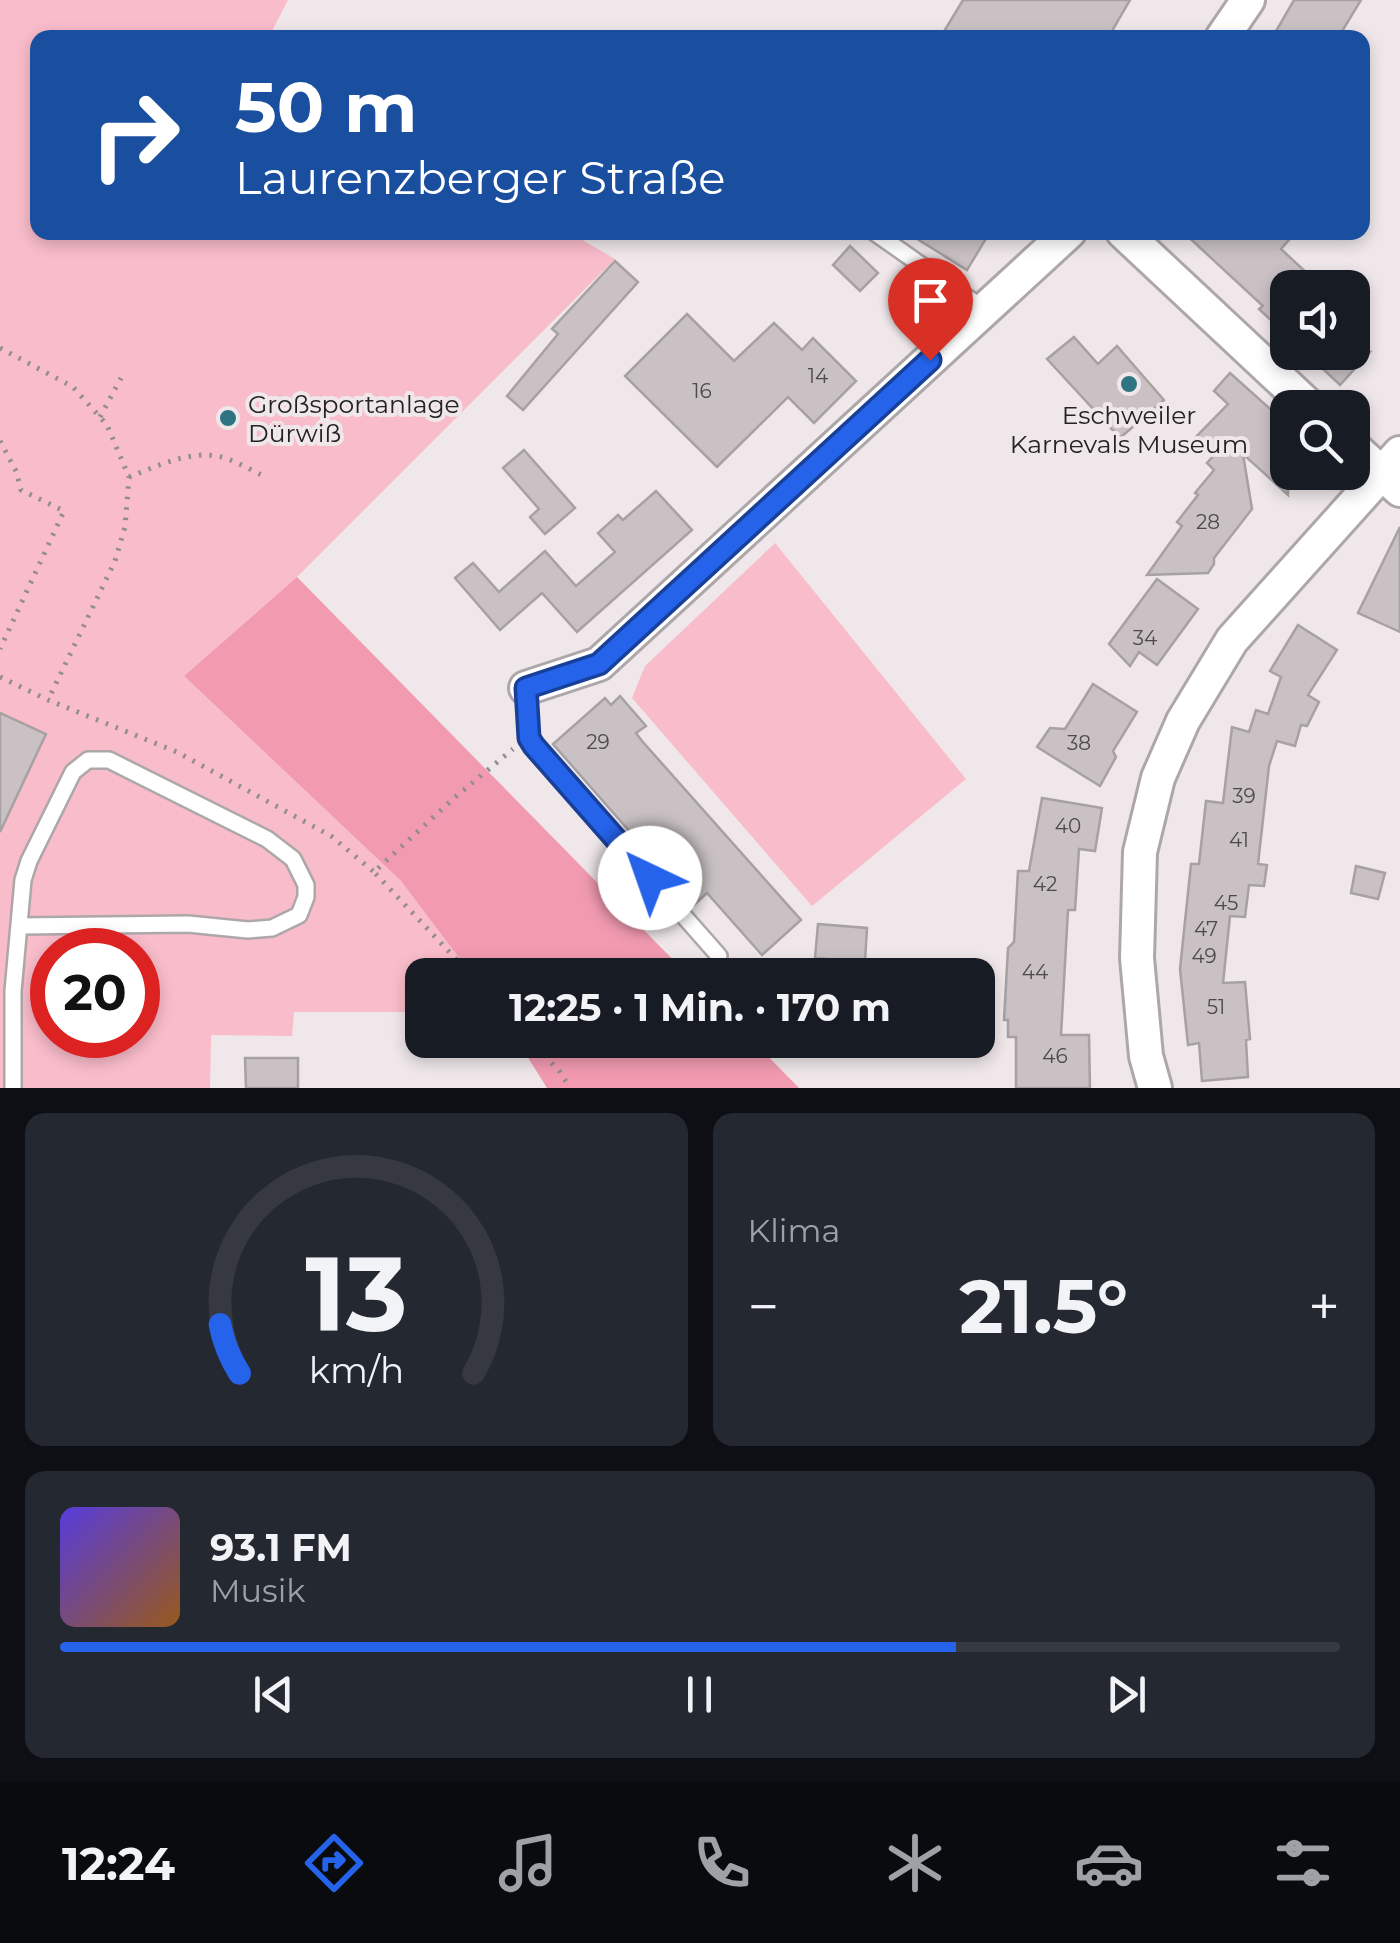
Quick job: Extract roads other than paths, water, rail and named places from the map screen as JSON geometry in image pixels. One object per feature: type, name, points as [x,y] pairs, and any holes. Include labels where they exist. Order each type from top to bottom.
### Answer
[{"type":"street","points":[[1227,30],[1248,0]]},
{"type":"street","points":[[526,688],[599,664],[1060,240]]},
{"type":"street","points":[[1132,240],[1292,390]]},
{"type":"street","points":[[1155,1088],[1146,1056],[1137,958],[1140,852],[1158,778],[1183,721],[1232,640],[1394,472],[1370,457]]},
{"type":"lane","points":[[885,240],[985,310]]},
{"type":"lane","points":[[526,688],[529,738],[720,956]]},
{"type":"lane","points":[[13,1088],[13,991],[23,880],[73,772],[88,760],[109,760],[267,839],[293,860],[306,885],[299,914],[272,928],[248,930],[188,924],[20,926]]},
{"type":"place","name":"Eschweiler Karnevals Museum","points":[[1129,384]]},
{"type":"place","name":"Großsportanlage Dürwiß","points":[[228,418]]}]
